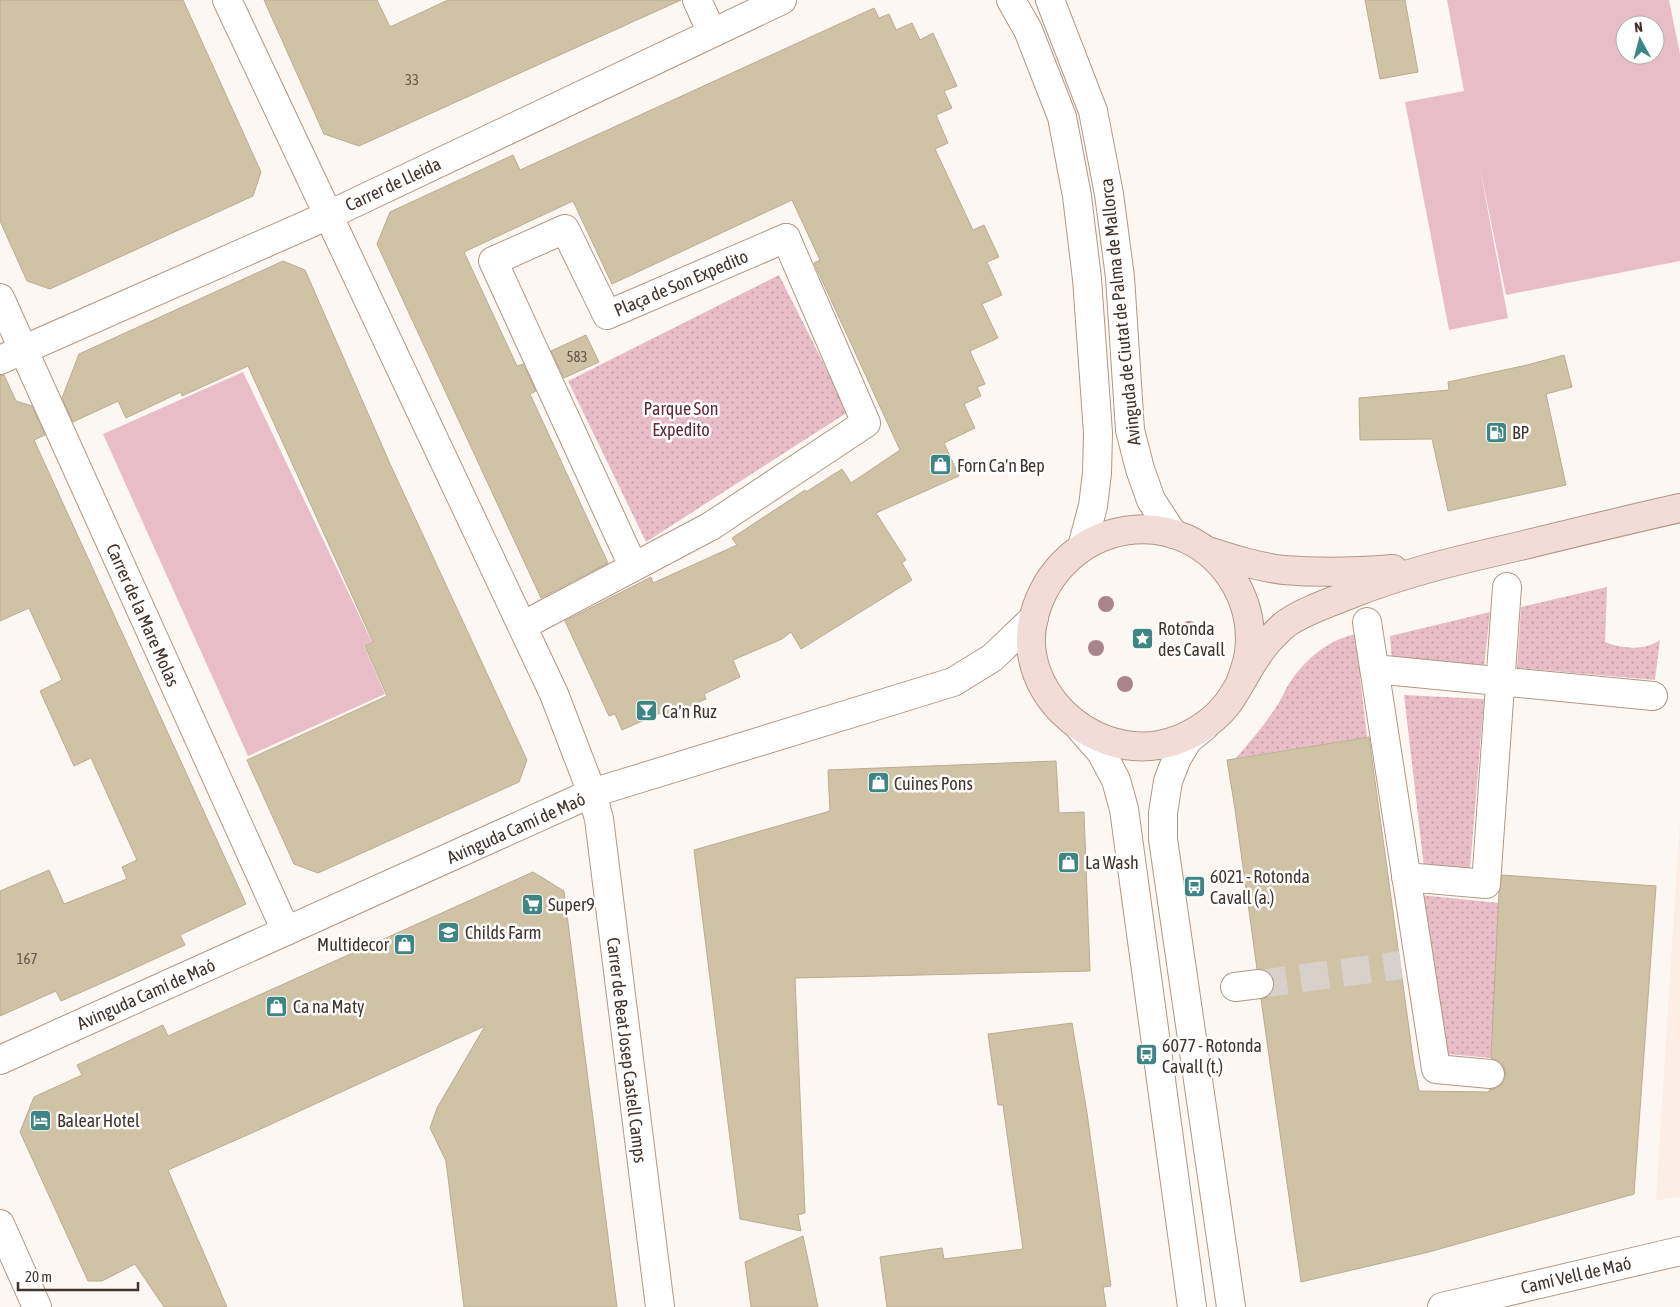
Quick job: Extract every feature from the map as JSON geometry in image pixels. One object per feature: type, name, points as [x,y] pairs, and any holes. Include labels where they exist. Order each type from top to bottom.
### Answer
[{"type":"main road","points":[[1432,566],[1371,571],[1283,570],[1239,561],[1207,551],[1190,541],[1172,534],[1149,530],[1126,530],[1103,536],[1082,547],[1065,560],[1051,576],[1041,596],[1034,618],[1031,640],[1033,661],[1040,682],[1050,699],[1080,728],[1105,740],[1132,746],[1160,745],[1186,737],[1209,722],[1228,703],[1261,649],[1286,623],[1327,604],[1372,586],[1432,566],[1680,508]]},
{"type":"main road","points":[[1207,551],[1227,571],[1242,596],[1249,624],[1249,653],[1241,681]]},
{"type":"street","name":"Carrer de Beat Josep Castell Camps","points":[[227,0],[554,694],[592,793],[599,819],[660,1307]]},
{"type":"street","points":[[697,0],[712,34]]},
{"type":"street","name":"Carrer de Lleida","points":[[12,354],[329,215],[782,0]]},
{"type":"street","name":"Avinguda de Ciutat de Palma de Mallorca","points":[[1011,0],[1028,30],[1062,117],[1077,196],[1087,278],[1098,433],[1097,473],[1093,506],[1082,547]]},
{"type":"street","name":"Avinguda de Ciutat de Palma de Mallorca","points":[[1050,0],[1093,111],[1109,194],[1120,276],[1130,430],[1140,469],[1151,500],[1172,534]]},
{"type":"street","name":"Plaça de Son Expedito","points":[[522,626],[711,526],[866,423],[786,238],[607,315],[565,229],[493,261],[634,566]]},
{"type":"street","name":"Carrer de la Mare Molas","points":[[0,298],[12,354],[286,932]]},
{"type":"street","points":[[1406,877],[1486,884],[1507,588]]},
{"type":"street","name":"Avinguda Camí de Maó","points":[[0,1060],[592,793],[954,682],[992,658],[1034,618]]},
{"type":"street","points":[[1367,622],[1406,877],[1410,964],[1436,1069],[1490,1074]]},
{"type":"street","points":[[1374,669],[1653,696]]},
{"type":"street","points":[[1209,722],[1188,740],[1177,758],[1168,781],[1163,813],[1163,839],[1231,1307]]},
{"type":"street","points":[[1080,728],[1101,752],[1116,780],[1124,809],[1192,1307]]},
{"type":"street","points":[[0,1224],[38,1307]]},
{"type":"street","name":"Camí Vell de Maó","points":[[1442,1307],[1680,1250]]},
{"type":"shaded area","points":[[1680,818],[1680,1196],[1656,1201]]},
{"type":"green space","points":[[1447,0],[1669,0],[1680,54],[1680,261],[1506,295],[1479,163],[1508,318],[1449,330],[1405,102],[1464,91]]},
{"type":"green space","name":"Parque Son Expedito","points":[[779,275],[848,412],[646,542],[568,381]]},
{"type":"green space","points":[[243,372],[372,642],[364,646],[385,694],[248,756],[103,434]]},
{"type":"green space","points":[[1607,587],[1605,642],[1633,648],[1654,644],[1660,640],[1655,680],[1517,668],[1521,607]]},
{"type":"green space","points":[[1490,612],[1484,668],[1392,662],[1390,636]]},
{"type":"green space","points":[[1355,634],[1367,737],[1236,758],[1268,718],[1300,669],[1325,647],[1344,637]]},
{"type":"green space","points":[[1404,695],[1484,699],[1470,869],[1424,867]]},
{"type":"green space","points":[[1421,895],[1499,903],[1491,1058],[1447,1054]]},
{"type":"building","points":[[0,0],[183,0],[261,172],[253,196],[50,289],[27,281],[0,221]]},
{"type":"building","points":[[264,0],[377,0],[390,27],[448,0],[681,0],[359,146],[324,134]]},
{"type":"building","points":[[1365,0],[1405,0],[1418,72],[1380,79]]},
{"type":"building","points":[[874,8],[879,18],[889,14],[896,30],[912,23],[920,40],[933,33],[957,86],[944,91],[952,108],[936,115],[948,143],[935,149],[973,230],[984,225],[999,257],[987,262],[1002,295],[982,304],[998,338],[970,351],[985,384],[977,387],[981,396],[964,404],[975,428],[944,443],[959,476],[876,513],[906,560],[902,563],[912,580],[801,649],[791,632],[782,639],[733,660],[740,677],[704,694],[706,699],[663,718],[660,713],[622,730],[615,714],[609,716],[565,621],[651,577],[653,583],[737,545],[732,538],[805,490],[806,492],[842,469],[851,483],[900,450],[814,263],[820,260],[792,200],[612,284],[573,201],[464,252],[517,366],[523,364],[536,391],[530,394],[608,563],[541,598],[377,244],[390,212],[513,155],[520,170]]},
{"type":"building","points":[[283,261],[305,270],[391,466],[527,760],[519,782],[318,873],[294,864],[247,760],[387,696],[365,646],[373,642],[248,366],[182,396],[181,392],[126,418],[118,401],[73,422],[62,398],[79,354]]},
{"type":"building","points":[[586,335],[599,362],[564,378],[551,351]]},
{"type":"building","points":[[1564,355],[1572,387],[1546,394],[1566,485],[1448,511],[1432,439],[1360,440],[1359,398],[1449,390],[1448,382]]},
{"type":"building","points":[[0,375],[4,375],[16,401],[32,406],[45,435],[34,440],[246,904],[180,935],[185,945],[111,979],[61,1001],[56,991],[0,1016],[0,891],[49,870],[64,904],[127,879],[122,867],[137,860],[91,758],[74,766],[40,691],[62,680],[29,608],[0,621]]},
{"type":"building","points":[[1369,737],[1419,1091],[1489,1092],[1489,1090],[1497,1088],[1503,1083],[1506,1075],[1504,1067],[1499,1061],[1491,1058],[1499,892],[1502,875],[1656,886],[1634,1194],[1429,1252],[1301,1282],[1261,999],[1268,997],[1273,990],[1274,982],[1272,975],[1266,970],[1257,969],[1227,760]]},
{"type":"building","points":[[1056,761],[1059,813],[1084,812],[1090,971],[795,978],[805,1213],[798,1215],[801,1231],[740,1219],[694,850],[830,811],[828,770]]},
{"type":"building","points":[[533,872],[564,891],[617,1307],[464,1307],[446,1161],[430,1128],[437,1108],[485,1026],[168,1170],[227,1307],[164,1307],[135,1264],[102,1281],[88,1281],[20,1132],[34,1097],[82,1075],[77,1065],[163,1025],[168,1036]]},
{"type":"building","points":[[1072,1023],[1087,1113],[1111,1286],[1103,1287],[1106,1307],[887,1307],[880,1257],[942,1248],[944,1259],[1023,1249],[1003,1105],[998,1105],[988,1034]]},
{"type":"building","points":[[803,1236],[818,1307],[751,1307],[745,1262]]},
{"type":"tunnel","points":[[1259,984],[1401,965]]},
{"type":"place","name":"BP","points":[[1496,432]]},
{"type":"place","name":"Forn Ca'n Bep","points":[[941,465]]},
{"type":"place","name":"Rotonda des Cavall","points":[[1142,638]]},
{"type":"place","name":"Ca'n Ruz","points":[[646,711]]},
{"type":"place","name":"Cuines Pons","points":[[878,783]]},
{"type":"place","name":"La Wash","points":[[1069,862]]},
{"type":"place","name":"6021 - Rotonda Cavall (a.)","points":[[1194,886]]},
{"type":"place","name":"Super9","points":[[532,904]]},
{"type":"place","name":"Childs Farm","points":[[449,932]]},
{"type":"place","name":"Multidecor","points":[[405,944]]},
{"type":"place","name":"Ca na Maty","points":[[277,1006]]},
{"type":"place","name":"6077 - Rotonda Cavall (t.)","points":[[1146,1055]]},
{"type":"place","name":"Balear Hotel","points":[[41,1120]]}]
